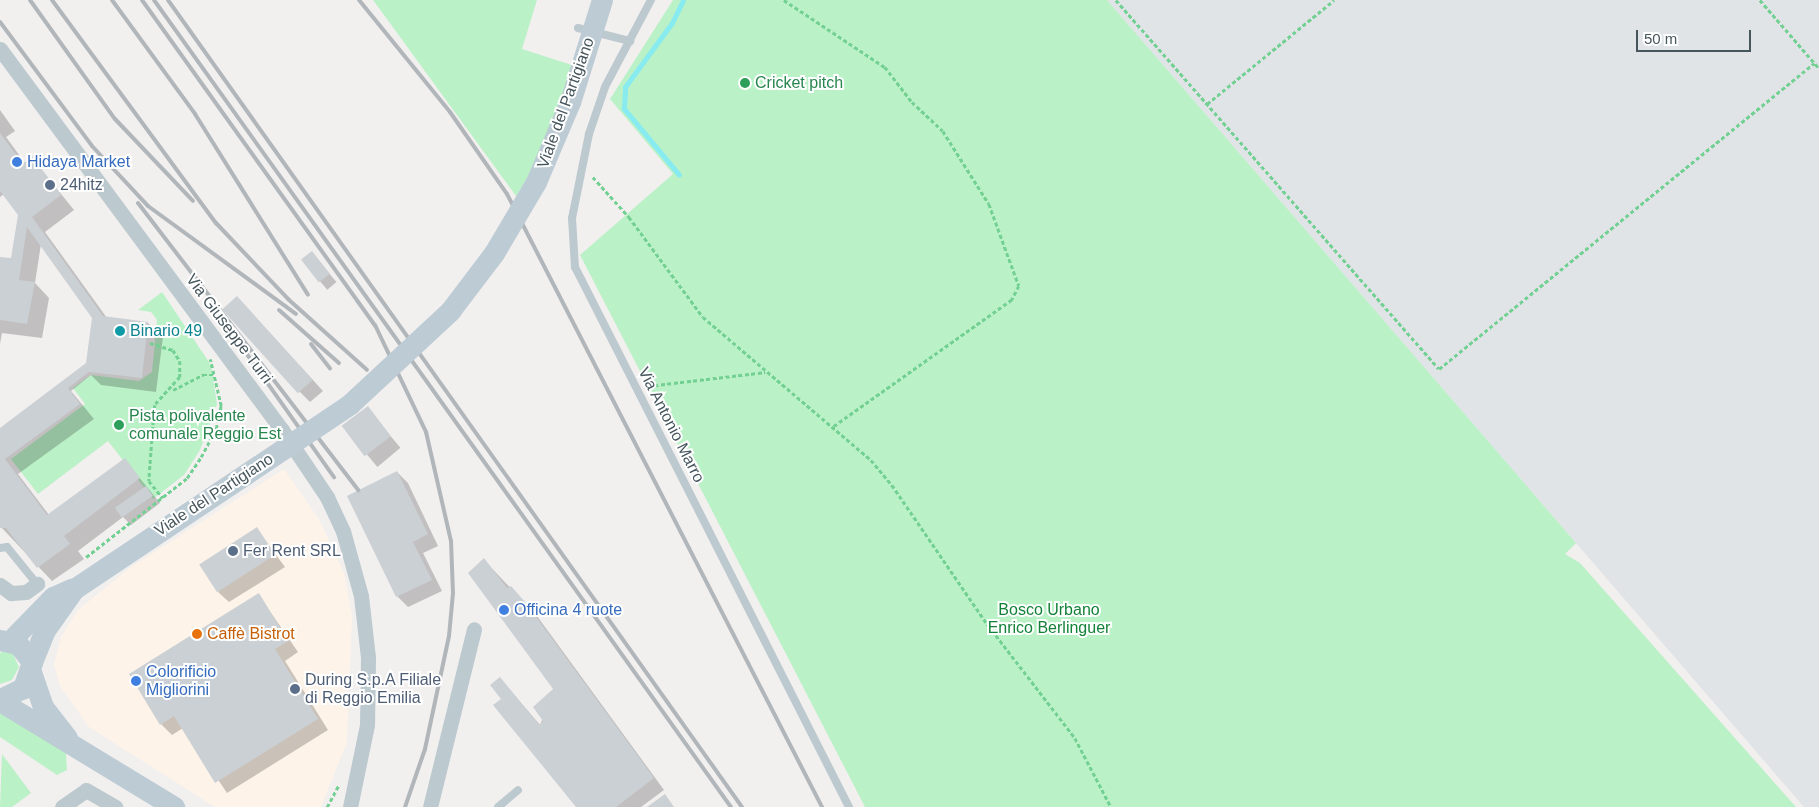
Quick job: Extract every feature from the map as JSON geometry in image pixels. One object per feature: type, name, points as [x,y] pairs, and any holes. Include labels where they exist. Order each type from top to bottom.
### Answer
[{"type":"main road","name":"Viale del Partigiano","points":[[68,740],[44,707],[24,649],[5,641],[54,598],[74,589],[350,404],[450,310],[494,253],[536,182],[570,102],[602,0]]},
{"type":"main road","name":"Viale del Partigiano","points":[[0,700],[23,688],[45,630],[74,589]]},
{"type":"main road","name":"Viale del Partigiano","points":[[0,700],[68,740],[174,807]]},
{"type":"street","name":"Via Giuseppe Turri","points":[[0,49],[282,430],[327,497],[343,531],[362,596],[368,658],[367,725],[350,807]]},
{"type":"street","points":[[0,585],[11,593],[26,592],[37,584]]},
{"type":"street","points":[[430,807],[474,629]]},
{"type":"street","points":[[62,807],[86,790],[115,807]]},
{"type":"lane","name":"Via Antonio Marro","points":[[651,0],[604,88],[581,165],[572,218],[575,267],[849,807]]},
{"type":"lane","points":[[578,28],[630,41]]},
{"type":"lane","points":[[0,548],[7,547],[37,584]]},
{"type":"lane","points":[[498,807],[518,790]]},
{"type":"path","points":[[784,0],[885,67],[912,102],[943,131],[990,204],[1019,286],[1012,300],[832,428]]},
{"type":"path","points":[[1116,0],[1439,369],[1814,63]]},
{"type":"path","points":[[1207,104],[1334,0]]},
{"type":"path","points":[[1760,0],[1819,68]]},
{"type":"path","points":[[581,165],[629,217],[703,316],[765,372],[871,460],[906,503],[988,625],[1075,738],[1111,807]]},
{"type":"path","points":[[150,343],[173,350],[180,361],[180,377],[172,391]]},
{"type":"path","points":[[77,564],[187,478],[216,429],[221,406],[215,375],[209,357]]},
{"type":"path","points":[[636,388],[765,372]]},
{"type":"path","points":[[163,498],[149,481],[149,455],[155,405],[172,391],[203,375],[215,375]]},
{"type":"path","points":[[327,807],[341,779]]},
{"type":"shaded area","points":[[1107,0],[1819,0],[1819,807],[1804,807]]},
{"type":"shaded area","points":[[284,469],[319,519],[344,573],[352,616],[347,742],[321,807],[215,807],[89,727],[60,686],[54,665],[61,637],[78,610],[131,567]]},
{"type":"green space","points":[[373,0],[537,0],[522,49],[575,66],[543,154],[516,196]]},
{"type":"green space","name":"Bosco Urbano Enrico Berlinguer","points":[[673,0],[1107,0],[1576,543],[1565,554],[1580,563],[1796,807],[865,807],[580,255],[673,174],[610,99]]},
{"type":"green space","points":[[162,292],[211,365],[217,404],[200,450],[184,475],[153,499],[108,441],[38,494],[11,459],[85,404],[73,388],[91,375],[139,381],[152,372],[157,320],[151,312],[138,310]]},
{"type":"green space","points":[[4,651],[13,654],[19,667],[12,680],[0,684],[0,653]]},
{"type":"green space","points":[[0,713],[66,753],[67,770],[57,775],[0,737]]},
{"type":"green space","points":[[2,754],[31,793],[12,807],[0,807]]},
{"type":"building","points":[[0,133],[23,164],[32,156],[61,195],[32,217],[103,316],[148,322],[142,378],[89,372],[68,388],[80,404],[5,459],[47,515],[125,458],[140,478],[64,536],[70,544],[37,568],[6,528],[0,528],[0,428],[86,363],[92,318],[27,227],[19,280],[35,282],[27,324],[0,320],[0,257],[11,258],[18,215],[0,191]]},
{"type":"building","points":[[312,251],[330,274],[319,282],[301,260]]},
{"type":"building","points":[[237,296],[313,380],[298,393],[222,309]]},
{"type":"building","points":[[368,406],[391,436],[365,456],[342,426]]},
{"type":"building","points":[[397,471],[428,534],[413,542],[432,580],[396,597],[347,496]]},
{"type":"building","points":[[146,486],[153,496],[122,518],[115,508]]},
{"type":"building","points":[[257,527],[275,555],[217,592],[199,565]]},
{"type":"building","points":[[484,558],[507,588],[511,586],[526,603],[654,778],[616,807],[576,807],[493,705],[501,699],[490,685],[500,677],[539,725],[543,721],[533,707],[553,689],[468,573]]},
{"type":"building","points":[[259,593],[288,641],[275,649],[318,719],[215,783],[174,716],[160,725],[129,674]]},
{"type":"building","points":[[665,794],[674,807],[647,807]]},
{"type":"waterway","points":[[679,175],[624,109],[625,87],[672,23],[683,0]]},
{"type":"railway","points":[[30,0],[115,119],[193,201]]},
{"type":"railway","points":[[52,0],[216,223],[288,299],[367,370]]},
{"type":"railway","points":[[112,0],[195,114],[308,295]]},
{"type":"railway","points":[[142,0],[375,325],[426,432],[451,541],[453,593],[449,636],[425,749],[405,807]]},
{"type":"railway","points":[[154,0],[731,807]]},
{"type":"railway","points":[[168,0],[742,807]]},
{"type":"railway","points":[[359,0],[450,112],[507,194],[822,807]]},
{"type":"railway","points":[[0,22],[92,146],[148,206],[296,314]]},
{"type":"railway","points":[[138,203],[358,490]]},
{"type":"railway","points":[[279,310],[339,363]]},
{"type":"railway","points":[[311,344],[330,368]]},
{"type":"railway","points":[[244,350],[334,477]]},
{"type":"place","name":"Cricket pitch","points":[[745,83]]},
{"type":"place","name":"Hidaya Market","points":[[17,162]]},
{"type":"place","name":"24hitz","points":[[50,185]]},
{"type":"place","name":"Binario 49","points":[[120,331]]},
{"type":"place","name":"Pista polivalente comunale Reggio Est","points":[[119,425]]},
{"type":"place","name":"Fer Rent SRL","points":[[233,551]]},
{"type":"place","name":"Officina 4 ruote","points":[[504,610]]},
{"type":"place","name":"Caffè Bistrot","points":[[197,634]]},
{"type":"place","name":"Colorificio Migliorini","points":[[136,681]]},
{"type":"place","name":"During S.p.A Filiale di Reggio Emilia","points":[[295,689]]}]
